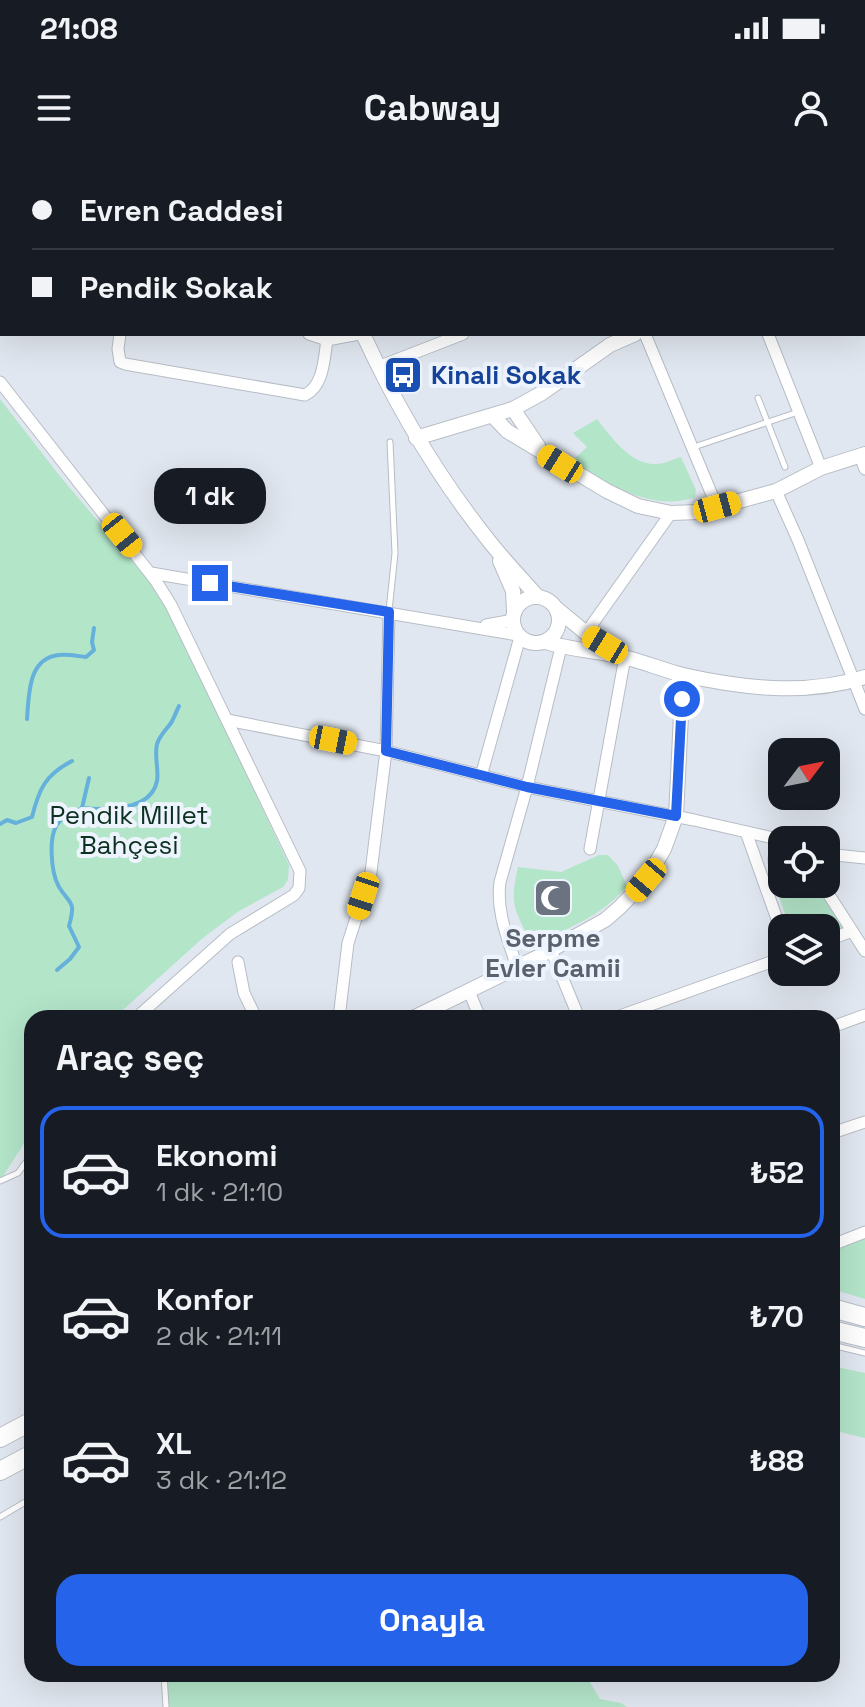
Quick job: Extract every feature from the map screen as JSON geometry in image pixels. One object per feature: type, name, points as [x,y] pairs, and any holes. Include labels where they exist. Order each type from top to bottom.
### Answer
[{"type":"main road","points":[[840,1310],[865,1317]]},
{"type":"main road","points":[[840,1332],[865,1338]]},
{"type":"main road","points":[[0,1438],[24,1425]]},
{"type":"main road","points":[[0,1471],[24,1458]]},
{"type":"street","points":[[120,336],[118,356],[120,362],[125,364],[305,395],[316,388],[327,340]]},
{"type":"street","points":[[315,336],[327,340],[350,336]]},
{"type":"street","points":[[362,336],[416,438],[443,479],[491,543],[538,597]]},
{"type":"street","points":[[378,367],[458,336]]},
{"type":"street","points":[[646,336],[717,507]]},
{"type":"street","points":[[769,336],[821,468]]},
{"type":"street","points":[[416,438],[513,409],[542,393],[601,351],[628,337]]},
{"type":"street","points":[[0,382],[151,573],[171,605],[300,871],[299,888],[289,899],[224,939],[145,1010]]},
{"type":"street","points":[[513,409],[543,453]]},
{"type":"street","points":[[493,416],[507,431],[624,500],[671,513],[699,512],[776,491],[821,468],[863,460]]},
{"type":"street","points":[[776,491],[860,678],[865,709]]},
{"type":"street","points":[[586,633],[671,513]]},
{"type":"street","points":[[491,543],[513,591],[516,626],[531,643],[546,642],[625,657],[683,675],[750,686],[805,688],[860,678]]},
{"type":"street","points":[[151,573],[474,626],[516,626]]},
{"type":"street","points":[[481,776],[524,600],[538,597],[549,600],[586,633],[625,657]]},
{"type":"street","points":[[546,642],[559,627],[557,609]]},
{"type":"street","points":[[340,1010],[348,943],[371,872],[386,751],[389,612]]},
{"type":"street","points":[[517,967],[500,915],[498,894],[561,647]]},
{"type":"street","points":[[590,849],[625,657]]},
{"type":"street","points":[[430,1010],[605,920],[635,894],[657,863],[676,816],[683,675]]},
{"type":"street","points":[[227,720],[386,751],[527,787],[768,837]]},
{"type":"street","points":[[746,832],[775,914]]},
{"type":"street","points":[[840,855],[865,858]]},
{"type":"street","points":[[831,898],[865,951]]},
{"type":"street","points":[[840,936],[852,931]]},
{"type":"street","points":[[551,950],[576,1010]]},
{"type":"street","points":[[238,962],[244,993],[252,1010]]},
{"type":"street","points":[[636,1010],[768,963]]},
{"type":"street","points":[[469,991],[477,1010]]},
{"type":"street","points":[[840,1024],[865,1015]]},
{"type":"street","points":[[840,1130],[865,1122]]},
{"type":"street","points":[[840,1242],[865,1232]]},
{"type":"lane","points":[[758,398],[785,467]]},
{"type":"lane","points":[[693,448],[799,412]]},
{"type":"lane","points":[[389,612],[395,553],[390,442]]},
{"type":"lane","points":[[0,1181],[18,1173],[24,1165]]},
{"type":"lane","points":[[840,1347],[865,1353]]},
{"type":"lane","points":[[0,1517],[24,1503]]},
{"type":"lane","points":[[164,1682],[166,1707]]},
{"type":"green space","name":"Pendik Millet Bahçesi","points":[[0,399],[59,475],[158,592],[289,865],[288,880],[283,887],[239,911],[204,937],[123,1010],[24,1010],[24,1144],[0,1181]]},
{"type":"green space","points":[[597,419],[622,449],[638,460],[659,464],[681,457],[696,490],[695,497],[679,501],[647,498],[615,487],[571,462],[587,447],[573,433]]},
{"type":"green space","points":[[599,855],[608,855],[618,866],[627,886],[607,905],[583,921],[530,942],[515,906],[518,867],[561,872]]},
{"type":"green space","points":[[780,898],[825,898],[836,914],[785,914]]},
{"type":"green space","points":[[865,1238],[865,1299],[840,1291],[840,1248]]},
{"type":"green space","points":[[840,1368],[865,1373],[865,1438],[840,1432]]},
{"type":"green space","points":[[166,1682],[590,1682],[600,1699],[627,1707],[167,1707]]},
{"type":"waterway","points":[[27,719],[32,679],[41,663],[62,655],[86,657],[94,650],[94,628]]},
{"type":"waterway","points":[[82,808],[126,807],[146,799],[157,781],[157,744],[179,706]]},
{"type":"waterway","points":[[0,824],[7,820],[16,823],[32,817],[44,784],[72,761]]},
{"type":"waterway","points":[[57,970],[79,947],[69,926],[71,904],[59,887],[54,872],[53,834],[60,821],[82,808],[89,778]]},
{"type":"place","name":"Kinali Sokak","points":[[403,375]]},
{"type":"place","name":"Serpme Evler Camii","points":[[553,898]]},
{"type":"route","points":[[210,583],[389,612],[386,751],[481,776],[676,816],[682,699]]}]
